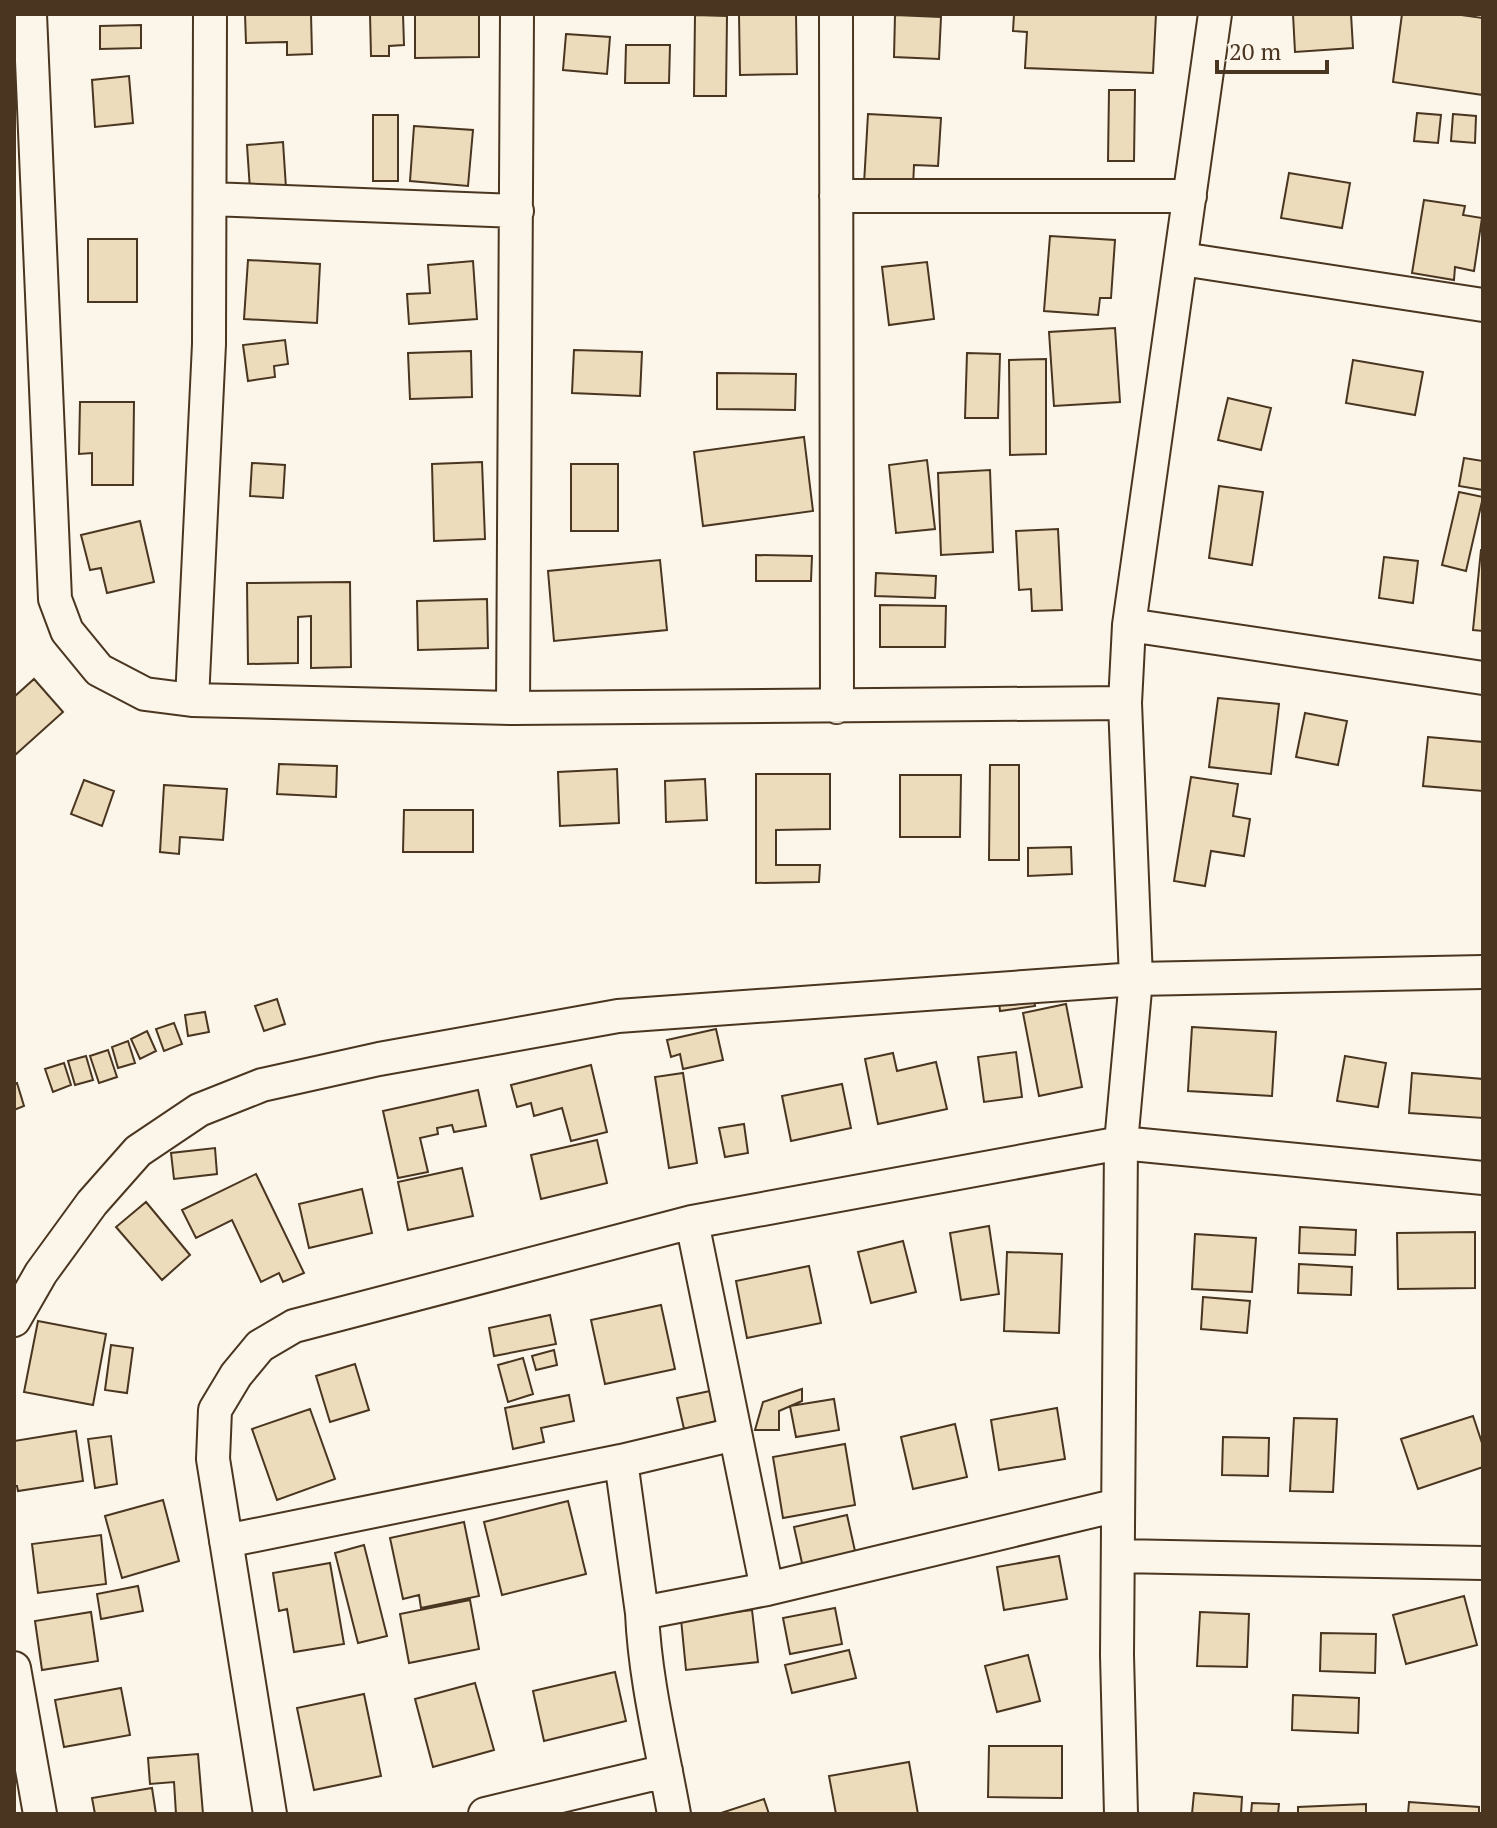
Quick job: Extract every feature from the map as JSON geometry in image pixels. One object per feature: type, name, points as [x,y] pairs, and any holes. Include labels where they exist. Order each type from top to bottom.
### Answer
[{"type":"street","points":[[30,14],[55,599],[67,631],[99,670],[145,694],[192,700],[513,708],[1125,703]]},
{"type":"street","points":[[192,700],[209,344],[210,14]]},
{"type":"street","points":[[513,708],[517,14]]},
{"type":"street","points":[[836,14],[837,707]]},
{"type":"street","points":[[1121,1814],[1117,1655],[1121,1143],[1136,979],[1125,703],[1129,625],[1215,14]]},
{"type":"street","points":[[836,196],[1190,196]]},
{"type":"street","points":[[210,199],[517,211]]},
{"type":"street","points":[[1182,259],[1483,305]]},
{"type":"street","points":[[1129,625],[1483,678]]},
{"type":"street","points":[[14,1320],[41,1273],[92,1203],[138,1151],[199,1110],[262,1085],[379,1059],[618,1016],[1136,979],[1483,972]]},
{"type":"street","points":[[270,1814],[213,1459],[215,1410],[236,1375],[260,1346],[294,1326],[692,1222],[1121,1143],[1483,1178]]},
{"type":"street","points":[[692,1222],[767,1589]]},
{"type":"street","points":[[226,1541],[621,1461],[735,1434]]},
{"type":"street","points":[[621,1461],[642,1613],[644,1656],[674,1814]]},
{"type":"street","points":[[642,1613],[767,1589],[1118,1505]]},
{"type":"street","points":[[1118,1556],[1483,1563]]},
{"type":"street","points":[[14,1668],[40,1814]]},
{"type":"street","points":[[485,1814],[666,1771]]},
{"type":"building","points":[[245,14],[311,14],[312,54],[287,55],[287,42],[246,43]]},
{"type":"building","points":[[370,14],[403,14],[404,45],[389,46],[389,56],[371,56]]},
{"type":"building","points":[[415,14],[479,14],[479,57],[415,58]]},
{"type":"building","points":[[739,14],[796,14],[797,74],[740,75]]},
{"type":"building","points":[[1014,14],[1156,14],[1153,73],[1025,68],[1027,32],[1013,31]]},
{"type":"building","points":[[1293,14],[1351,14],[1353,48],[1295,52]]},
{"type":"building","points":[[1402,14],[1454,14],[1483,18],[1483,95],[1393,82]]},
{"type":"building","points":[[695,15],[727,16],[726,96],[694,96]]},
{"type":"building","points":[[895,15],[941,17],[939,59],[894,57]]},
{"type":"building","points":[[141,25],[141,48],[100,49],[100,26]]},
{"type":"building","points":[[566,34],[610,37],[607,74],[563,70]]},
{"type":"building","points":[[626,45],[670,45],[669,83],[625,83]]},
{"type":"building","points":[[129,76],[133,123],[95,127],[92,80]]},
{"type":"building","points":[[1109,90],[1135,90],[1134,161],[1108,161]]},
{"type":"building","points":[[1417,113],[1441,115],[1438,143],[1414,141]]},
{"type":"building","points":[[868,114],[941,118],[938,166],[914,165],[913,187],[864,184]]},
{"type":"building","points":[[1453,114],[1476,116],[1475,143],[1451,141]]},
{"type":"building","points":[[373,115],[398,115],[398,181],[373,181]]},
{"type":"building","points":[[414,126],[473,130],[468,186],[410,181]]},
{"type":"building","points":[[283,142],[286,188],[250,190],[247,145]]},
{"type":"building","points":[[1289,173],[1350,183],[1342,228],[1281,218]]},
{"type":"building","points":[[1424,200],[1465,206],[1463,215],[1482,218],[1474,271],[1455,267],[1454,280],[1412,273]]},
{"type":"building","points":[[1050,236],[1115,240],[1111,298],[1100,298],[1098,315],[1044,311]]},
{"type":"building","points":[[88,239],[137,239],[137,302],[88,302]]},
{"type":"building","points":[[248,260],[320,264],[317,323],[244,319]]},
{"type":"building","points":[[473,261],[477,319],[409,324],[407,294],[430,293],[428,265]]},
{"type":"building","points":[[927,262],[934,319],[889,325],[882,267]]},
{"type":"building","points":[[1115,328],[1120,402],[1054,406],[1049,332]]},
{"type":"building","points":[[285,340],[288,364],[274,366],[275,377],[248,381],[243,345]]},
{"type":"building","points":[[574,350],[642,352],[640,396],[572,393]]},
{"type":"building","points":[[471,351],[472,397],[410,399],[408,353]]},
{"type":"building","points":[[967,353],[1000,354],[998,418],[965,418]]},
{"type":"building","points":[[1046,359],[1046,454],[1010,455],[1009,360]]},
{"type":"building","points":[[1353,360],[1423,372],[1415,415],[1346,403]]},
{"type":"building","points":[[717,373],[796,374],[795,410],[717,409]]},
{"type":"building","points":[[1228,398],[1271,408],[1261,450],[1218,440]]},
{"type":"building","points":[[80,402],[134,402],[133,485],[92,485],[92,453],[79,454]]},
{"type":"building","points":[[804,437],[813,511],[703,526],[694,452]]},
{"type":"building","points":[[1464,458],[1483,461],[1483,490],[1459,486]]},
{"type":"building","points":[[927,460],[935,529],[896,533],[889,465]]},
{"type":"building","points":[[482,462],[485,539],[434,541],[432,464]]},
{"type":"building","points":[[252,463],[285,465],[283,498],[250,496]]},
{"type":"building","points":[[571,464],[618,464],[618,531],[571,531]]},
{"type":"building","points":[[990,470],[993,552],[941,555],[938,473]]},
{"type":"building","points":[[1219,486],[1263,492],[1252,565],[1209,558]]},
{"type":"building","points":[[1459,492],[1483,497],[1466,571],[1442,565]]},
{"type":"building","points":[[140,521],[154,582],[107,593],[101,568],[90,570],[81,535]]},
{"type":"building","points":[[1058,529],[1062,610],[1032,611],[1031,589],[1019,590],[1016,531]]},
{"type":"building","points":[[1483,550],[1483,631],[1473,630]]},
{"type":"building","points":[[756,555],[812,556],[811,581],[756,581]]},
{"type":"building","points":[[1384,557],[1418,561],[1413,603],[1379,598]]},
{"type":"building","points":[[660,560],[667,630],[554,641],[548,571]]},
{"type":"building","points":[[876,573],[936,576],[935,598],[875,596]]},
{"type":"building","points":[[350,582],[351,667],[311,668],[311,616],[298,617],[298,663],[248,664],[247,583]]},
{"type":"building","points":[[487,599],[488,648],[418,650],[417,601]]},
{"type":"building","points":[[880,605],[946,606],[945,647],[880,647]]},
{"type":"building","points":[[34,679],[63,712],[14,756],[14,697]]},
{"type":"building","points":[[1218,698],[1279,704],[1271,774],[1209,767]]},
{"type":"building","points":[[1305,713],[1347,721],[1338,765],[1296,757]]},
{"type":"building","points":[[1428,737],[1483,742],[1483,791],[1423,786]]},
{"type":"building","points":[[279,764],[337,766],[336,797],[277,794]]},
{"type":"building","points":[[990,765],[1019,765],[1019,860],[989,860]]},
{"type":"building","points":[[617,769],[619,823],[560,826],[558,772]]},
{"type":"building","points":[[756,774],[830,774],[830,829],[776,830],[776,865],[820,865],[819,882],[756,883]]},
{"type":"building","points":[[900,775],[961,775],[960,837],[900,837]]},
{"type":"building","points":[[1191,777],[1238,784],[1233,816],[1250,819],[1244,856],[1211,851],[1205,886],[1174,881]]},
{"type":"building","points":[[705,779],[707,820],[666,822],[665,781]]},
{"type":"building","points":[[84,780],[114,791],[102,826],[71,814]]},
{"type":"building","points":[[164,785],[227,789],[223,840],[180,837],[179,854],[160,852]]},
{"type":"building","points":[[404,810],[473,810],[473,852],[403,852]]},
{"type":"building","points":[[1071,847],[1072,874],[1028,876],[1028,848]]},
{"type":"building","points":[[1031,979],[1035,1006],[1000,1011],[997,983]]},
{"type":"building","points":[[277,999],[285,1024],[264,1031],[255,1006]]},
{"type":"building","points":[[1066,1004],[1082,1087],[1039,1096],[1023,1013]]},
{"type":"building","points":[[205,1012],[209,1032],[188,1036],[185,1015]]},
{"type":"building","points":[[174,1023],[182,1044],[164,1051],[156,1029]]},
{"type":"building","points":[[1192,1027],[1276,1032],[1272,1096],[1188,1091]]},
{"type":"building","points":[[716,1029],[723,1060],[683,1069],[680,1054],[671,1057],[667,1040]]},
{"type":"building","points":[[147,1031],[156,1051],[140,1059],[131,1039]]},
{"type":"building","points":[[128,1041],[135,1063],[118,1068],[112,1047]]},
{"type":"building","points":[[108,1050],[117,1077],[99,1083],[90,1056]]},
{"type":"building","points":[[1016,1052],[1022,1097],[984,1102],[978,1057]]},
{"type":"building","points":[[893,1053],[897,1071],[936,1062],[947,1109],[878,1124],[865,1059]]},
{"type":"building","points":[[86,1056],[93,1080],[75,1085],[68,1061]]},
{"type":"building","points":[[1345,1056],[1386,1063],[1378,1107],[1337,1101]]},
{"type":"building","points":[[64,1063],[71,1085],[53,1092],[45,1069]]},
{"type":"building","points":[[591,1065],[607,1132],[571,1141],[562,1108],[534,1116],[531,1103],[517,1107],[511,1085]]},
{"type":"building","points":[[683,1073],[697,1163],[669,1168],[655,1077]]},
{"type":"building","points":[[1412,1073],[1483,1079],[1483,1118],[1409,1113]]},
{"type":"building","points":[[17,1083],[24,1106],[14,1110],[14,1084]]},
{"type":"building","points":[[842,1084],[851,1128],[791,1141],[782,1096]]},
{"type":"building","points":[[478,1090],[486,1126],[454,1132],[452,1125],[437,1128],[438,1134],[420,1138],[428,1172],[398,1178],[383,1111]]},
{"type":"building","points":[[744,1124],[748,1153],[725,1157],[719,1128]]},
{"type":"building","points":[[597,1140],[607,1183],[541,1199],[531,1155]]},
{"type":"building","points":[[215,1148],[217,1174],[174,1179],[171,1153]]},
{"type":"building","points":[[462,1168],[473,1216],[408,1230],[398,1182]]},
{"type":"building","points":[[256,1174],[304,1273],[283,1282],[279,1273],[261,1282],[232,1220],[196,1238],[182,1210]]},
{"type":"building","points":[[362,1189],[372,1233],[309,1248],[299,1204]]},
{"type":"building","points":[[146,1202],[190,1255],[162,1280],[116,1227]]},
{"type":"building","points":[[989,1226],[999,1294],[961,1300],[950,1233]]},
{"type":"building","points":[[1300,1227],[1356,1230],[1355,1255],[1299,1253]]},
{"type":"building","points":[[1475,1232],[1475,1288],[1398,1289],[1397,1233]]},
{"type":"building","points":[[1195,1234],[1256,1238],[1252,1292],[1192,1289]]},
{"type":"building","points":[[903,1241],[916,1292],[871,1303],[858,1252]]},
{"type":"building","points":[[1007,1252],[1062,1254],[1059,1333],[1004,1331]]},
{"type":"building","points":[[1299,1264],[1352,1267],[1351,1295],[1298,1293]]},
{"type":"building","points":[[809,1266],[821,1323],[747,1338],[736,1281]]},
{"type":"building","points":[[1203,1297],[1250,1301],[1247,1333],[1201,1329]]},
{"type":"building","points":[[661,1305],[675,1369],[605,1384],[591,1320]]},
{"type":"building","points":[[550,1315],[556,1344],[494,1356],[489,1328]]},
{"type":"building","points":[[38,1321],[106,1334],[93,1405],[24,1392]]},
{"type":"building","points":[[111,1345],[133,1348],[127,1393],[105,1390]]},
{"type":"building","points":[[554,1350],[557,1365],[536,1370],[532,1356]]},
{"type":"building","points":[[523,1358],[533,1394],[508,1402],[498,1365]]},
{"type":"building","points":[[355,1364],[369,1410],[330,1422],[316,1376]]},
{"type":"building","points":[[802,1389],[802,1401],[779,1411],[779,1430],[755,1430],[763,1402]]},
{"type":"building","points":[[710,1391],[717,1421],[684,1429],[677,1398]]},
{"type":"building","points":[[569,1395],[574,1421],[541,1428],[544,1442],[513,1449],[505,1408]]},
{"type":"building","points":[[834,1399],[839,1430],[796,1437],[790,1406]]},
{"type":"building","points":[[1057,1408],[1065,1459],[999,1470],[991,1420]]},
{"type":"building","points":[[310,1409],[335,1479],[277,1500],[252,1429]]},
{"type":"building","points":[[1473,1416],[1483,1446],[1483,1467],[1418,1489],[1401,1439]]},
{"type":"building","points":[[1294,1418],[1337,1419],[1333,1492],[1290,1491]]},
{"type":"building","points":[[955,1424],[967,1477],[913,1489],[901,1437]]},
{"type":"building","points":[[76,1431],[83,1481],[18,1491],[14,1486],[14,1441]]},
{"type":"building","points":[[111,1436],[117,1484],[95,1488],[88,1439]]},
{"type":"building","points":[[1223,1437],[1269,1438],[1268,1476],[1222,1475]]},
{"type":"building","points":[[845,1444],[855,1505],[783,1518],[773,1457]]},
{"type":"building","points":[[163,1500],[179,1561],[122,1578],[105,1516]]},
{"type":"building","points":[[568,1501],[586,1574],[502,1595],[484,1522]]},
{"type":"building","points":[[847,1515],[857,1560],[804,1572],[794,1527]]},
{"type":"building","points":[[464,1522],[479,1596],[421,1608],[419,1595],[403,1599],[390,1538]]},
{"type":"building","points":[[101,1535],[106,1584],[38,1593],[32,1544]]},
{"type":"building","points":[[364,1545],[387,1636],[358,1643],[335,1553]]},
{"type":"building","points":[[1059,1556],[1067,1599],[1004,1610],[997,1567]]},
{"type":"building","points":[[330,1563],[344,1644],[294,1652],[287,1609],[279,1611],[273,1573]]},
{"type":"building","points":[[138,1586],[143,1611],[101,1619],[97,1594]]},
{"type":"building","points":[[1464,1596],[1477,1645],[1406,1664],[1393,1615]]},
{"type":"building","points":[[470,1600],[479,1649],[409,1663],[400,1614]]},
{"type":"building","points":[[835,1608],[842,1644],[790,1654],[783,1618]]},
{"type":"building","points":[[752,1610],[758,1662],[686,1670],[681,1619]]},
{"type":"building","points":[[91,1612],[98,1661],[42,1670],[35,1621]]},
{"type":"building","points":[[1200,1612],[1249,1614],[1247,1667],[1197,1666]]},
{"type":"building","points":[[1321,1633],[1376,1634],[1375,1673],[1320,1671]]},
{"type":"building","points":[[849,1650],[856,1678],[792,1693],[785,1665]]},
{"type":"building","points":[[1028,1655],[1040,1701],[997,1712],[985,1666]]},
{"type":"building","points":[[615,1672],[626,1721],[544,1741],[533,1691]]},
{"type":"building","points":[[475,1683],[494,1750],[433,1767],[415,1699]]},
{"type":"building","points":[[121,1688],[130,1735],[64,1747],[55,1700]]},
{"type":"building","points":[[364,1694],[381,1776],[314,1790],[297,1708]]},
{"type":"building","points":[[1293,1695],[1359,1698],[1358,1733],[1292,1730]]},
{"type":"building","points":[[989,1746],[1062,1746],[1062,1798],[988,1797]]},
{"type":"building","points":[[198,1754],[203,1814],[176,1814],[174,1782],[150,1784],[148,1758]]},
{"type":"building","points":[[909,1762],[918,1814],[836,1814],[829,1776]]},
{"type":"building","points":[[152,1788],[156,1814],[95,1814],[92,1798]]},
{"type":"building","points":[[1194,1793],[1242,1797],[1241,1814],[1192,1814]]},
{"type":"building","points":[[764,1799],[769,1814],[718,1814]]},
{"type":"building","points":[[1409,1802],[1479,1807],[1479,1814],[1408,1814]]},
{"type":"building","points":[[1252,1803],[1279,1804],[1278,1814],[1251,1814]]},
{"type":"building","points":[[1366,1804],[1366,1814],[1298,1814],[1298,1807]]}]
